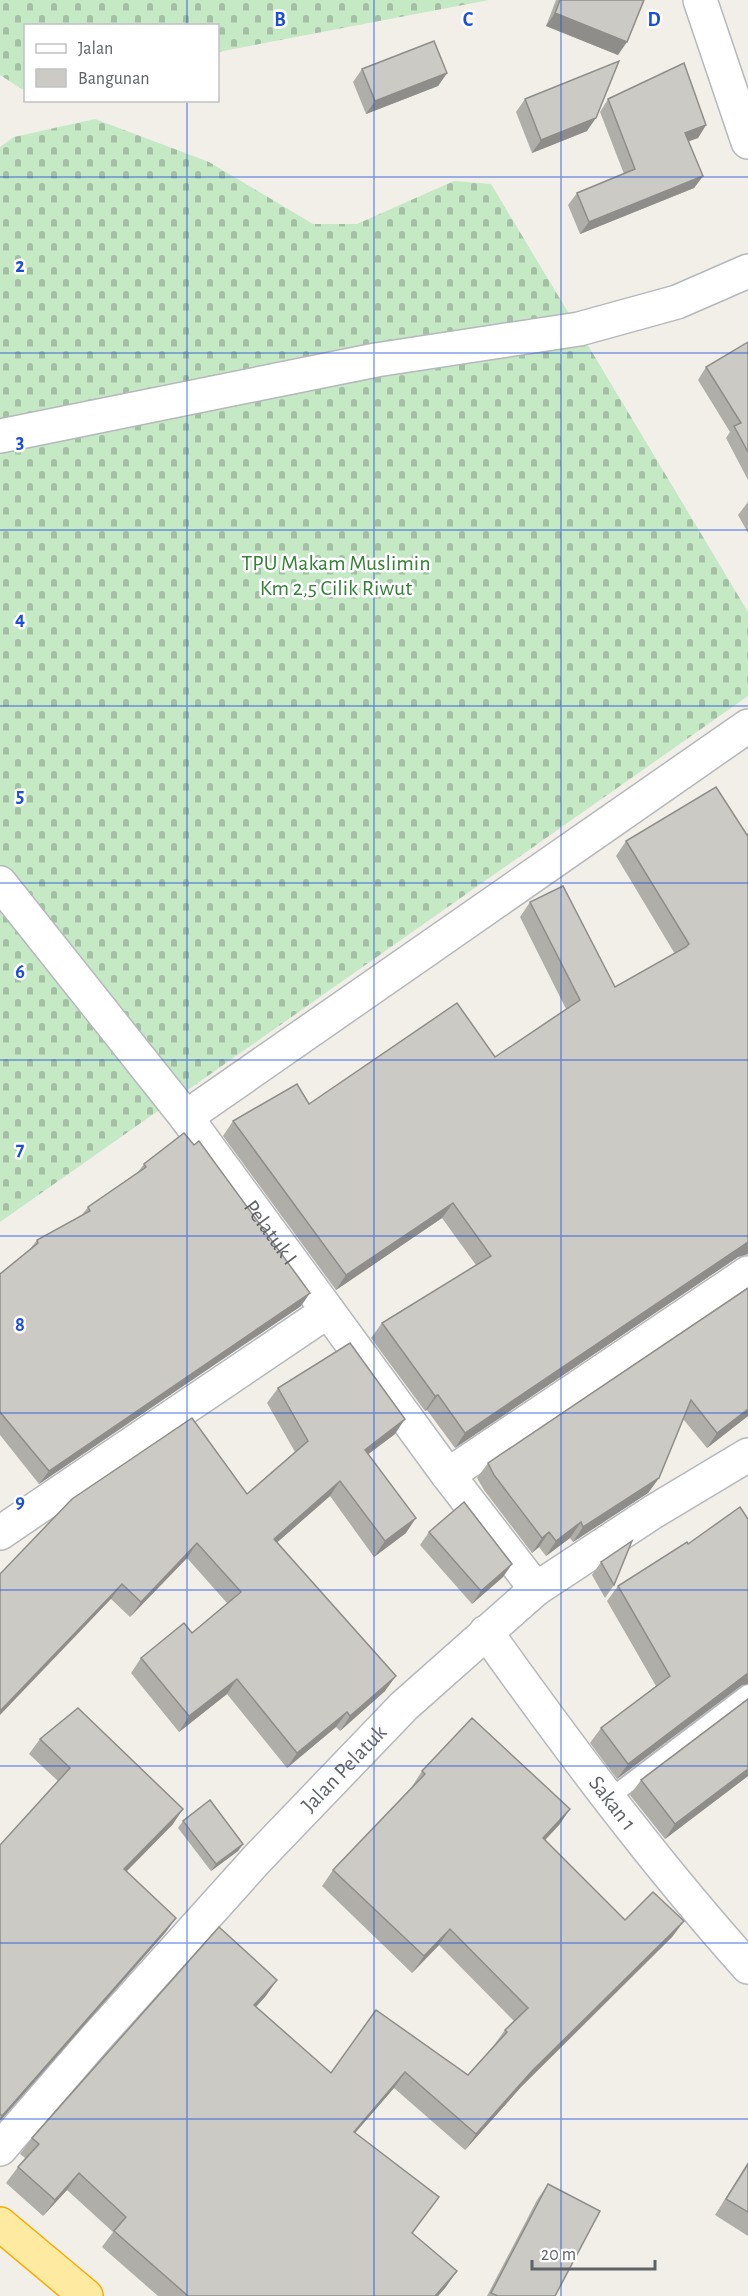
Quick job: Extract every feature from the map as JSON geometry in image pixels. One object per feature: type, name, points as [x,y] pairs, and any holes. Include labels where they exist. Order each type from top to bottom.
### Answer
[{"type":"highway","points":[[0,2224],[86,2296]]},
{"type":"street","points":[[700,0],[748,142]]},
{"type":"street","points":[[0,436],[376,360],[579,329],[677,302],[748,271]]},
{"type":"street","points":[[186,1117],[748,726]]},
{"type":"street","name":"Pelatuk I","points":[[0,883],[186,1117],[448,1475],[536,1589]]},
{"type":"street","points":[[448,1475],[748,1273]]},
{"type":"street","points":[[0,1533],[328,1311]]},
{"type":"street","name":"Jalan Pelatuk","points":[[0,2149],[96,2038],[327,1784],[404,1706],[536,1589],[653,1512],[748,1455]]},
{"type":"street","name":"Sakan 1","points":[[486,1632],[608,1799],[695,1908],[748,1967]]},
{"type":"lane","points":[[608,1799],[748,1694]]},
{"type":"green space","points":[[0,0],[489,0],[219,52],[219,24],[24,24],[24,89],[0,75]]},
{"type":"green space","name":"TPU Makam Muslimin Km 2,5 Cilik Riwut","points":[[95,119],[209,162],[313,224],[357,224],[454,181],[491,184],[748,612],[748,696],[0,1222],[0,147],[14,137]]},
{"type":"building","points":[[560,0],[644,0],[627,42],[555,13]]},
{"type":"building","points":[[434,41],[447,73],[375,101],[362,69]]},
{"type":"building","points":[[619,61],[596,118],[541,140],[525,99]]},
{"type":"building","points":[[684,63],[706,125],[685,133],[703,176],[589,222],[577,193],[635,169],[608,99]]},
{"type":"building","points":[[748,342],[748,452],[734,426],[741,423],[706,367]]},
{"type":"building","points":[[716,787],[748,834],[748,1242],[465,1433],[382,1323],[491,1256],[453,1203],[346,1275],[233,1121],[297,1084],[309,1104],[457,1003],[495,1057],[580,1000],[530,902],[563,886],[615,987],[686,947],[689,944],[626,841]]},
{"type":"building","points":[[184,1133],[194,1145],[199,1141],[310,1293],[49,1471],[0,1412],[0,1274],[38,1243],[37,1240],[90,1211],[88,1207],[146,1167],[144,1164]]},
{"type":"building","points":[[748,1288],[748,1409],[717,1433],[691,1400],[659,1478],[583,1527],[581,1522],[556,1541],[549,1532],[542,1538],[494,1475],[488,1463]]},
{"type":"building","points":[[350,1343],[405,1419],[365,1450],[416,1518],[385,1541],[340,1481],[274,1539],[396,1676],[350,1716],[347,1712],[297,1753],[237,1679],[189,1716],[141,1658],[184,1623],[192,1633],[241,1592],[197,1543],[141,1602],[122,1584],[0,1711],[0,1574],[72,1499],[192,1418],[247,1494],[308,1441],[278,1388]]},
{"type":"building","points":[[464,1502],[512,1564],[481,1591],[429,1532]]},
{"type":"building","points":[[740,1507],[748,1519],[748,1673],[628,1764],[601,1728],[670,1676],[618,1586],[687,1542],[688,1544]]},
{"type":"building","points":[[632,1541],[614,1585],[601,1562]]},
{"type":"building","points":[[748,1699],[748,1769],[675,1824],[641,1780]]},
{"type":"building","points":[[78,1708],[183,1809],[124,1869],[176,1918],[2,2116],[0,2114],[0,1845],[70,1768],[40,1739]]},
{"type":"building","points":[[472,1718],[570,1809],[543,1838],[625,1920],[653,1892],[684,1921],[532,2071],[476,2134],[405,2072],[354,2132],[439,2197],[412,2233],[457,2271],[435,2296],[188,2296],[114,2231],[126,2217],[79,2173],[55,2200],[18,2167],[39,2144],[32,2138],[219,1927],[277,1980],[254,2005],[331,2073],[376,2010],[468,2075],[507,2032],[505,2030],[528,2008],[450,1929],[424,1956],[333,1870],[425,1774],[422,1771]]},
{"type":"building","points":[[210,1800],[243,1844],[216,1864],[183,1821]]},
{"type":"building","points":[[748,2164],[748,2212],[726,2199]]},
{"type":"building","points":[[548,2184],[600,2211],[555,2296],[498,2296],[491,2293]]}]
